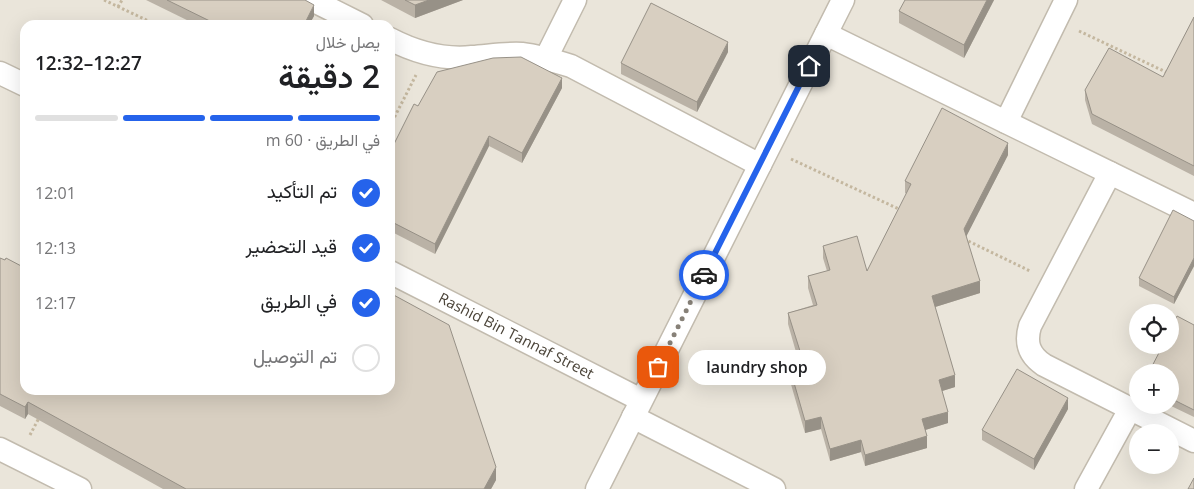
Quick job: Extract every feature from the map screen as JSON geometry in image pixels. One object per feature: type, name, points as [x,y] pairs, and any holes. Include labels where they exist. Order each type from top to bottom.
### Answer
[{"type":"street","points":[[312,0],[352,20]]},
{"type":"street","points":[[546,58],[575,0]]},
{"type":"street","points":[[597,489],[842,0]]},
{"type":"street","points":[[1006,122],[1066,0]]},
{"type":"street","points":[[826,34],[1194,214]]},
{"type":"street","points":[[395,42],[426,54],[445,57],[470,58],[496,54],[521,54],[546,58],[571,66],[764,157]]},
{"type":"street","points":[[0,73],[20,83]]},
{"type":"street","points":[[1110,173],[1030,326],[1028,344],[1036,360],[1129,408]]},
{"type":"street","name":"Rashid Bin Tannaf Street","points":[[395,275],[637,409],[774,489]]},
{"type":"street","points":[[1086,489],[1129,411]]},
{"type":"street","points":[[1140,414],[1194,441]]},
{"type":"street","points":[[9,453],[80,489]]},
{"type":"path","points":[[104,0],[146,20]]},
{"type":"path","points":[[118,7],[122,0]]},
{"type":"path","points":[[1056,21],[1177,77]]},
{"type":"path","points":[[395,116],[426,54]]},
{"type":"path","points":[[764,157],[902,211]]},
{"type":"path","points":[[956,236],[1054,281]]},
{"type":"path","points":[[9,453],[40,416]]},
{"type":"shaded area","points":[[0,0],[1194,0],[1194,489],[0,489]]},
{"type":"building","points":[[167,0],[305,0],[314,5],[306,20],[208,20]]},
{"type":"building","points":[[405,0],[429,0],[415,5]]},
{"type":"building","points":[[905,0],[987,0],[964,45],[899,11]]},
{"type":"building","points":[[651,3],[728,42],[697,102],[621,63]]},
{"type":"building","points":[[1194,17],[1194,166],[1092,114],[1085,90],[1109,48],[1163,77]]},
{"type":"building","points":[[521,57],[562,78],[522,153],[489,136],[435,244],[395,224],[395,142],[414,104],[418,106],[437,72],[493,58]]},
{"type":"building","points":[[942,108],[1008,143],[964,229],[980,281],[932,296],[955,375],[939,380],[948,412],[922,419],[927,436],[865,455],[861,440],[830,449],[821,417],[805,421],[786,355],[800,351],[788,313],[817,305],[808,276],[830,270],[823,246],[857,236],[867,271],[911,184],[905,181]]},
{"type":"building","points":[[1173,210],[1194,221],[1194,258],[1174,297],[1139,278]]},
{"type":"building","points":[[0,258],[5,260],[6,258],[20,265],[20,395],[395,395],[395,296],[449,325],[496,467],[484,489],[186,489],[28,402],[25,407],[0,394]]},
{"type":"building","points":[[1179,317],[1194,325],[1194,410],[1179,402],[1179,364],[1153,364],[1158,354],[1179,354]]},
{"type":"building","points":[[1017,369],[1068,398],[1034,459],[982,430]]},
{"type":"building","points":[[1194,478],[1194,489],[1188,489]]},
{"type":"way so far","points":[[658,367],[704,275]]},
{"type":"place","name":"laundry shop","points":[[658,367]]},
{"type":"route","points":[[704,275],[809,66]]}]
